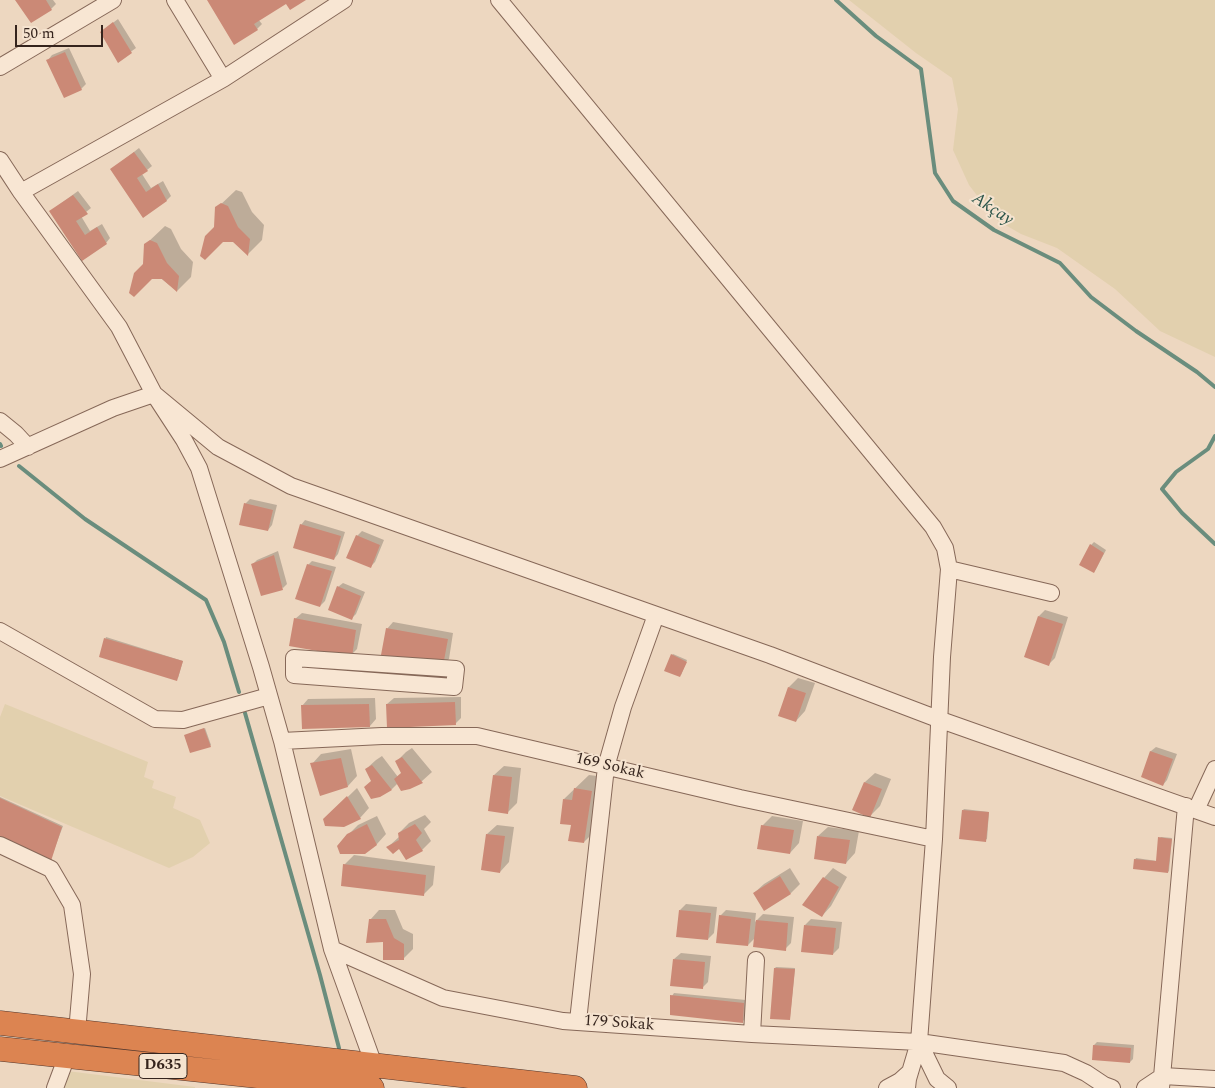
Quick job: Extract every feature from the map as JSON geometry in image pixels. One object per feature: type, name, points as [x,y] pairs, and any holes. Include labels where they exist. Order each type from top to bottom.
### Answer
[{"type":"highway","name":"D635","points":[[0,1023],[77,1032],[325,1071]]},
{"type":"highway","name":"D635","points":[[0,1049],[67,1056],[575,1088]]},
{"type":"street","points":[[0,67],[113,0]]},
{"type":"street","points":[[175,0],[223,79]]},
{"type":"street","points":[[21,192],[223,79],[344,0]]},
{"type":"street","points":[[499,0],[933,527],[945,548],[949,569],[938,719],[934,839],[919,1042],[909,1080],[900,1081],[887,1088]]},
{"type":"street","points":[[0,160],[119,327],[154,394],[184,440],[199,468],[262,698],[282,742],[332,949],[373,1076]]},
{"type":"street","points":[[0,459],[113,408],[154,394]]},
{"type":"street","points":[[154,394],[218,447],[291,486],[770,655],[938,719],[1215,817]]},
{"type":"street","points":[[0,421],[28,447]]},
{"type":"street","points":[[949,569],[1051,593]]},
{"type":"street","points":[[578,1022],[606,767],[622,707],[656,615]]},
{"type":"street","points":[[0,631],[155,719],[183,720],[262,698]]},
{"type":"street","points":[[294,658],[456,669],[454,687],[294,675],[294,658]]},
{"type":"street","name":"169 Sokak","points":[[282,742],[382,736],[477,736],[740,798],[934,839]]},
{"type":"street","points":[[1162,1082],[1191,808],[1215,769]]},
{"type":"street","points":[[0,845],[51,869],[72,905],[82,974],[77,1032]]},
{"type":"street","name":"179 Sokak","points":[[332,949],[443,998],[563,1021],[752,1034],[919,1042],[1064,1063],[1112,1088]]},
{"type":"street","points":[[752,1034],[756,960]]},
{"type":"street","points":[[919,1042],[940,1085]]},
{"type":"street","points":[[55,1088],[67,1056]]},
{"type":"street","points":[[1145,1088],[1162,1082],[1215,1079]]},
{"type":"shaded area","points":[[849,0],[1215,0],[1215,357],[1160,331],[1115,289],[1057,248],[1021,234],[995,219],[969,185],[953,150],[958,109],[952,78],[916,53]]},
{"type":"shaded area","points":[[5,704],[148,762],[144,777],[154,781],[152,788],[176,797],[173,808],[200,820],[210,843],[193,857],[169,868],[0,796],[0,717]]},
{"type":"shaded area","points":[[67,1071],[195,1087],[195,1088],[64,1088]]},
{"type":"building","points":[[15,0],[46,0],[52,10],[31,23]]},
{"type":"building","points":[[207,0],[306,0],[290,10],[286,4],[254,24],[258,30],[234,45]]},
{"type":"building","points":[[113,22],[132,53],[118,63],[100,32]]},
{"type":"building","points":[[65,52],[82,90],[64,98],[46,60]]},
{"type":"building","points":[[134,152],[148,171],[137,178],[146,192],[158,184],[167,201],[143,218],[110,169]]},
{"type":"building","points":[[73,195],[88,214],[76,221],[85,235],[97,227],[107,244],[82,261],[49,211]]},
{"type":"building","points":[[221,203],[228,206],[238,227],[250,239],[248,256],[233,242],[223,242],[205,260],[200,256],[205,236],[214,227],[215,207]]},
{"type":"building","points":[[150,240],[157,243],[167,263],[179,276],[177,292],[162,279],[152,279],[134,297],[129,293],[134,273],[143,264],[144,244]]},
{"type":"building","points":[[244,503],[273,510],[268,531],[239,525]]},
{"type":"building","points":[[300,524],[341,536],[334,560],[293,548]]},
{"type":"building","points":[[356,535],[380,545],[371,568],[346,558]]},
{"type":"building","points":[[1090,544],[1104,553],[1094,573],[1079,565]]},
{"type":"building","points":[[274,555],[283,590],[261,596],[251,564]]},
{"type":"building","points":[[307,564],[332,571],[320,607],[295,599]]},
{"type":"building","points":[[337,586],[361,596],[352,620],[328,610]]},
{"type":"building","points":[[1038,616],[1063,624],[1049,666],[1024,657]]},
{"type":"building","points":[[294,618],[356,630],[352,657],[289,646]]},
{"type":"building","points":[[386,628],[448,639],[443,666],[381,655]]},
{"type":"building","points":[[104,638],[183,661],[177,681],[99,657]]},
{"type":"building","points":[[671,654],[687,662],[680,677],[664,671]]},
{"type":"building","points":[[788,687],[806,693],[796,722],[778,716]]},
{"type":"building","points":[[455,702],[456,725],[387,728],[386,704]]},
{"type":"building","points":[[369,704],[370,727],[302,729],[301,705]]},
{"type":"building","points":[[204,728],[211,747],[190,753],[184,735]]},
{"type":"building","points":[[1150,751],[1173,759],[1163,786],[1141,777]]},
{"type":"building","points":[[402,757],[423,783],[401,791],[394,779],[401,773],[395,761]]},
{"type":"building","points":[[341,758],[348,787],[320,796],[310,763]]},
{"type":"building","points":[[372,765],[392,790],[380,797],[371,799],[364,787],[371,781],[365,769]]},
{"type":"building","points":[[493,775],[512,777],[508,814],[488,811]]},
{"type":"building","points":[[864,782],[882,789],[870,818],[852,810]]},
{"type":"building","points":[[574,788],[592,791],[584,843],[568,841],[571,825],[560,824],[563,799],[572,800]]},
{"type":"building","points":[[347,796],[361,819],[344,827],[325,826],[323,819]]},
{"type":"building","points":[[0,798],[62,827],[51,861],[0,839]]},
{"type":"building","points":[[962,810],[989,812],[986,842],[959,839]]},
{"type":"building","points":[[367,824],[377,845],[365,854],[340,854],[337,846],[347,834]]},
{"type":"building","points":[[415,824],[422,833],[416,840],[423,851],[406,860],[399,849],[393,854],[386,847],[399,840],[398,833]]},
{"type":"building","points":[[761,825],[794,830],[790,854],[757,849]]},
{"type":"building","points":[[486,834],[505,836],[500,873],[481,870]]},
{"type":"building","points":[[817,836],[850,840],[846,864],[814,859]]},
{"type":"building","points":[[1158,837],[1172,839],[1168,873],[1133,869],[1134,859],[1156,861]]},
{"type":"building","points":[[343,864],[426,875],[424,896],[341,886]]},
{"type":"building","points":[[780,876],[791,894],[764,911],[753,893]]},
{"type":"building","points":[[823,877],[839,887],[822,917],[802,905]]},
{"type":"building","points":[[679,910],[711,913],[708,940],[676,937]]},
{"type":"building","points":[[719,915],[751,919],[748,946],[716,943]]},
{"type":"building","points":[[369,919],[386,919],[394,938],[404,944],[404,960],[383,960],[383,942],[366,943]]},
{"type":"building","points":[[756,920],[788,923],[786,951],[753,947]]},
{"type":"building","points":[[804,925],[836,928],[833,955],[801,952]]},
{"type":"building","points":[[673,959],[705,962],[703,989],[670,986]]},
{"type":"building","points":[[774,968],[795,969],[790,1020],[770,1019]]},
{"type":"building","points":[[670,995],[744,1003],[743,1023],[670,1015]]},
{"type":"building","points":[[1093,1045],[1131,1048],[1130,1063],[1092,1060]]},
{"type":"waterway","name":"Akçay","points":[[836,0],[876,36],[921,69],[935,173],[953,201],[994,230],[1060,263],[1091,297],[1136,331],[1197,372],[1215,387]]},
{"type":"waterway","name":"Akçay","points":[[1215,436],[1208,449],[1176,472],[1162,489],[1182,513],[1215,544]]},
{"type":"waterway","points":[[19,466],[85,519],[206,600],[224,642],[239,692]]},
{"type":"waterway","points":[[245,713],[339,1048]]}]
